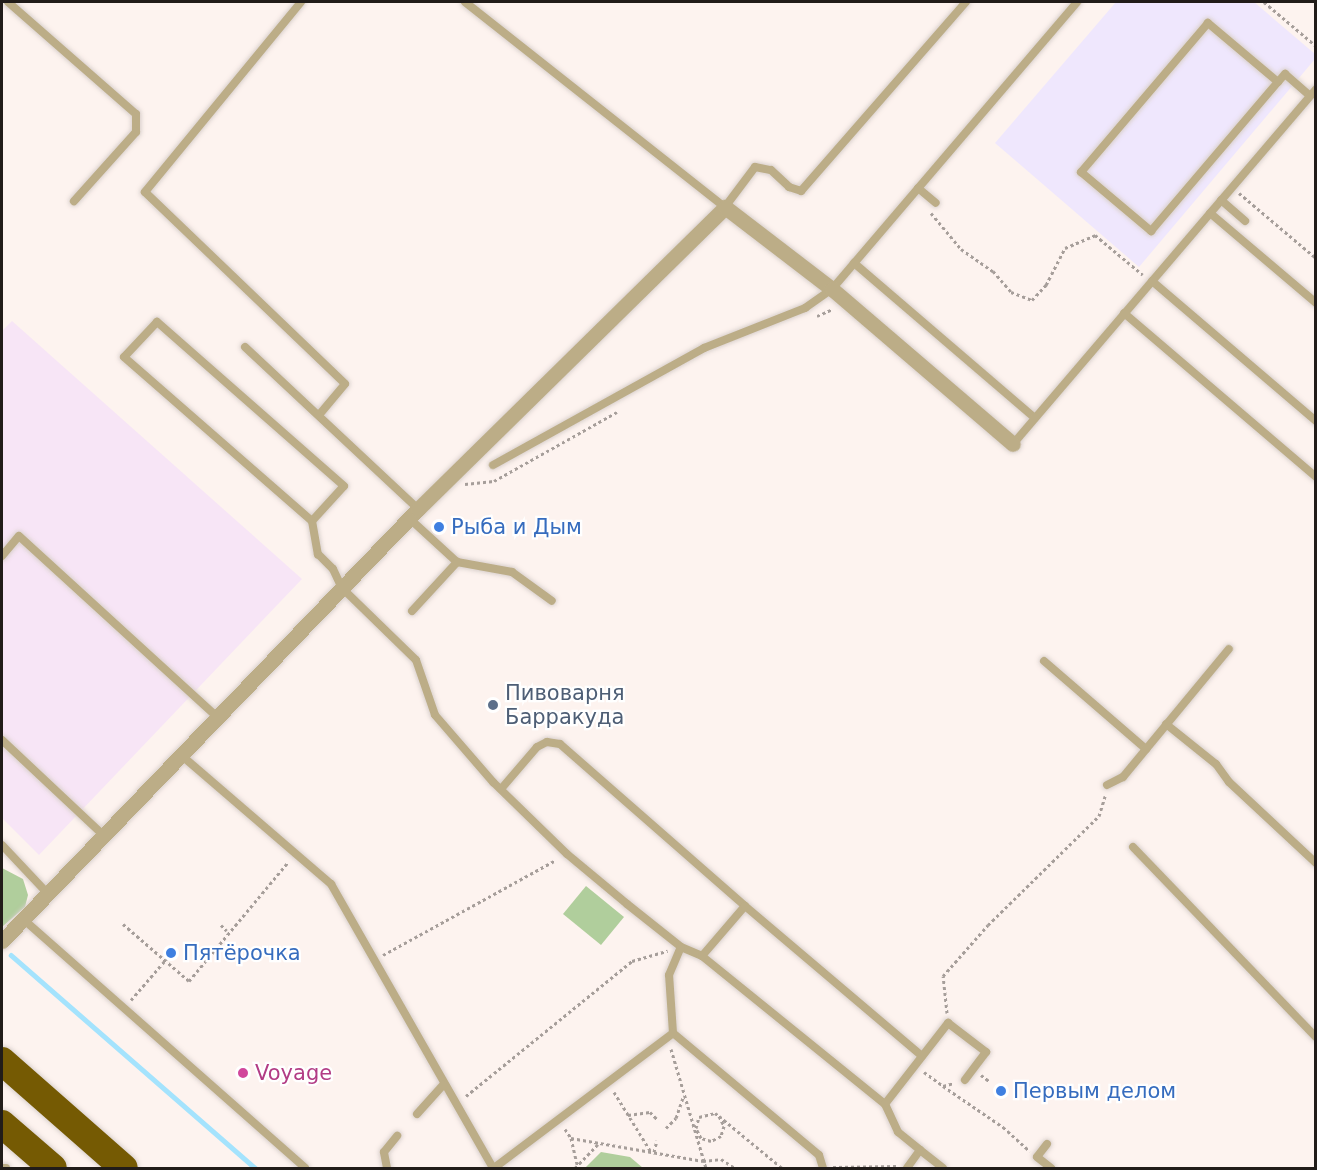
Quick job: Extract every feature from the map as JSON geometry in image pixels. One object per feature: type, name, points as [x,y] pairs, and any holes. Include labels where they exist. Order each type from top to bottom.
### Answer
[{"type":"highway","points":[[2,1061],[124,1168]]},
{"type":"highway","points":[[2,1124],[53,1168]]},
{"type":"street","points":[[2,941],[414,514],[725,207],[832,289],[1013,444]]},
{"type":"lane","points":[[8,2],[136,114],[136,132],[75,201]]},
{"type":"lane","points":[[301,2],[145,192],[345,384],[320,414]]},
{"type":"lane","points":[[465,2],[725,207],[755,167],[771,170],[789,187],[801,191],[966,2]]},
{"type":"lane","points":[[493,465],[704,348],[805,308],[832,289],[1077,2]]},
{"type":"lane","points":[[1013,444],[1313,92],[1285,74],[1151,231],[1081,172],[1208,23],[1278,82]]},
{"type":"lane","points":[[918,188],[936,203]]},
{"type":"lane","points":[[1221,200],[1245,221]]},
{"type":"lane","points":[[1210,213],[1316,303]]},
{"type":"lane","points":[[854,263],[1035,418]]},
{"type":"lane","points":[[1151,282],[1316,421]]},
{"type":"lane","points":[[1124,313],[1316,477]]},
{"type":"lane","points":[[312,521],[344,486],[157,322],[124,357],[312,521],[318,554],[333,569],[342,588],[416,660],[435,715],[501,789],[567,854],[681,947],[702,956],[885,1104],[898,1132],[943,1168]]},
{"type":"lane","points":[[244,347],[320,414],[457,562],[512,572],[552,601]]},
{"type":"lane","points":[[2,556],[19,536],[217,717]]},
{"type":"lane","points":[[412,611],[457,562]]},
{"type":"lane","points":[[1107,785],[1123,777],[1229,648]]},
{"type":"lane","points":[[1044,662],[1146,749]]},
{"type":"lane","points":[[1166,724],[1216,764],[1229,782],[1316,862]]},
{"type":"lane","points":[[2,740],[103,835]]},
{"type":"lane","points":[[501,789],[537,747],[547,742],[560,744],[745,906],[922,1056]]},
{"type":"lane","points":[[181,755],[331,884],[376,959],[443,1085],[494,1168],[674,1033]]},
{"type":"lane","points":[[2,845],[47,893]]},
{"type":"lane","points":[[1133,847],[1316,1037]]},
{"type":"lane","points":[[702,956],[745,906]]},
{"type":"lane","points":[[22,919],[305,1168]]},
{"type":"lane","points":[[681,947],[669,975],[674,1033],[819,1155],[823,1168]]},
{"type":"lane","points":[[885,1104],[948,1023],[986,1052],[965,1080]]},
{"type":"lane","points":[[417,1114],[443,1085]]},
{"type":"lane","points":[[387,1168],[382,1159],[384,1152],[398,1136]]},
{"type":"lane","points":[[1047,1144],[1037,1157],[1051,1168]]},
{"type":"lane","points":[[907,1167],[920,1150]]},
{"type":"path","points":[[1264,2],[1316,46]]},
{"type":"path","points":[[1232,187],[1316,258]]},
{"type":"path","points":[[910,196],[943,224],[961,249],[993,271],[1011,292],[1032,300],[1046,285],[1065,248],[1095,235],[1151,282]]},
{"type":"path","points":[[806,320],[849,303]]},
{"type":"path","points":[[443,486],[494,481],[619,411]]},
{"type":"path","points":[[948,1023],[943,976],[988,925],[1099,816],[1107,785]]},
{"type":"path","points":[[123,924],[189,981],[220,946],[227,931],[296,854]]},
{"type":"path","points":[[376,959],[567,854]]},
{"type":"path","points":[[220,926],[227,931]]},
{"type":"path","points":[[455,1104],[632,961],[681,947]]},
{"type":"path","points":[[124,1008],[170,956]]},
{"type":"path","points":[[674,1033],[671,1052],[706,1168]]},
{"type":"path","points":[[915,1065],[1003,1127],[1037,1157]]},
{"type":"path","points":[[943,1086],[965,1080]]},
{"type":"path","points":[[609,1082],[626,1114],[653,1152]]},
{"type":"path","points":[[666,1128],[676,1118],[684,1095]]},
{"type":"path","points":[[626,1114],[650,1112],[657,1119]]},
{"type":"path","points":[[696,1134],[696,1122],[704,1114],[719,1116],[782,1168]]},
{"type":"path","points":[[696,1134],[706,1141],[721,1136],[724,1126],[719,1116]]},
{"type":"path","points":[[558,1120],[571,1138],[576,1168]]},
{"type":"path","points":[[571,1138],[703,1161],[721,1159],[735,1168]]},
{"type":"path","points":[[653,1152],[657,1140]]},
{"type":"path","points":[[576,1168],[599,1143]]},
{"type":"path","points":[[823,1168],[907,1167]]},
{"type":"shaded area","points":[[1116,2],[1254,2],[1315,54],[1315,59],[1139,267],[995,143]]},
{"type":"shaded area","points":[[12,321],[302,579],[39,855],[2,818],[2,331]]},
{"type":"green space","points":[[2,868],[23,879],[28,895],[25,907],[2,927]]},
{"type":"green space","points":[[586,886],[624,917],[601,945],[563,914]]},
{"type":"green space","points":[[601,1152],[630,1157],[643,1168],[585,1168]]},
{"type":"waterway","points":[[11,955],[255,1168]]},
{"type":"place","name":"Рыба и Дым","points":[[439,527]]},
{"type":"place","name":"Пивоварня Барракуда","points":[[493,705]]},
{"type":"place","name":"Пятёрочка","points":[[171,953]]},
{"type":"place","name":"Voyage","points":[[243,1073]]},
{"type":"place","name":"Первым делом","points":[[1001,1091]]}]
